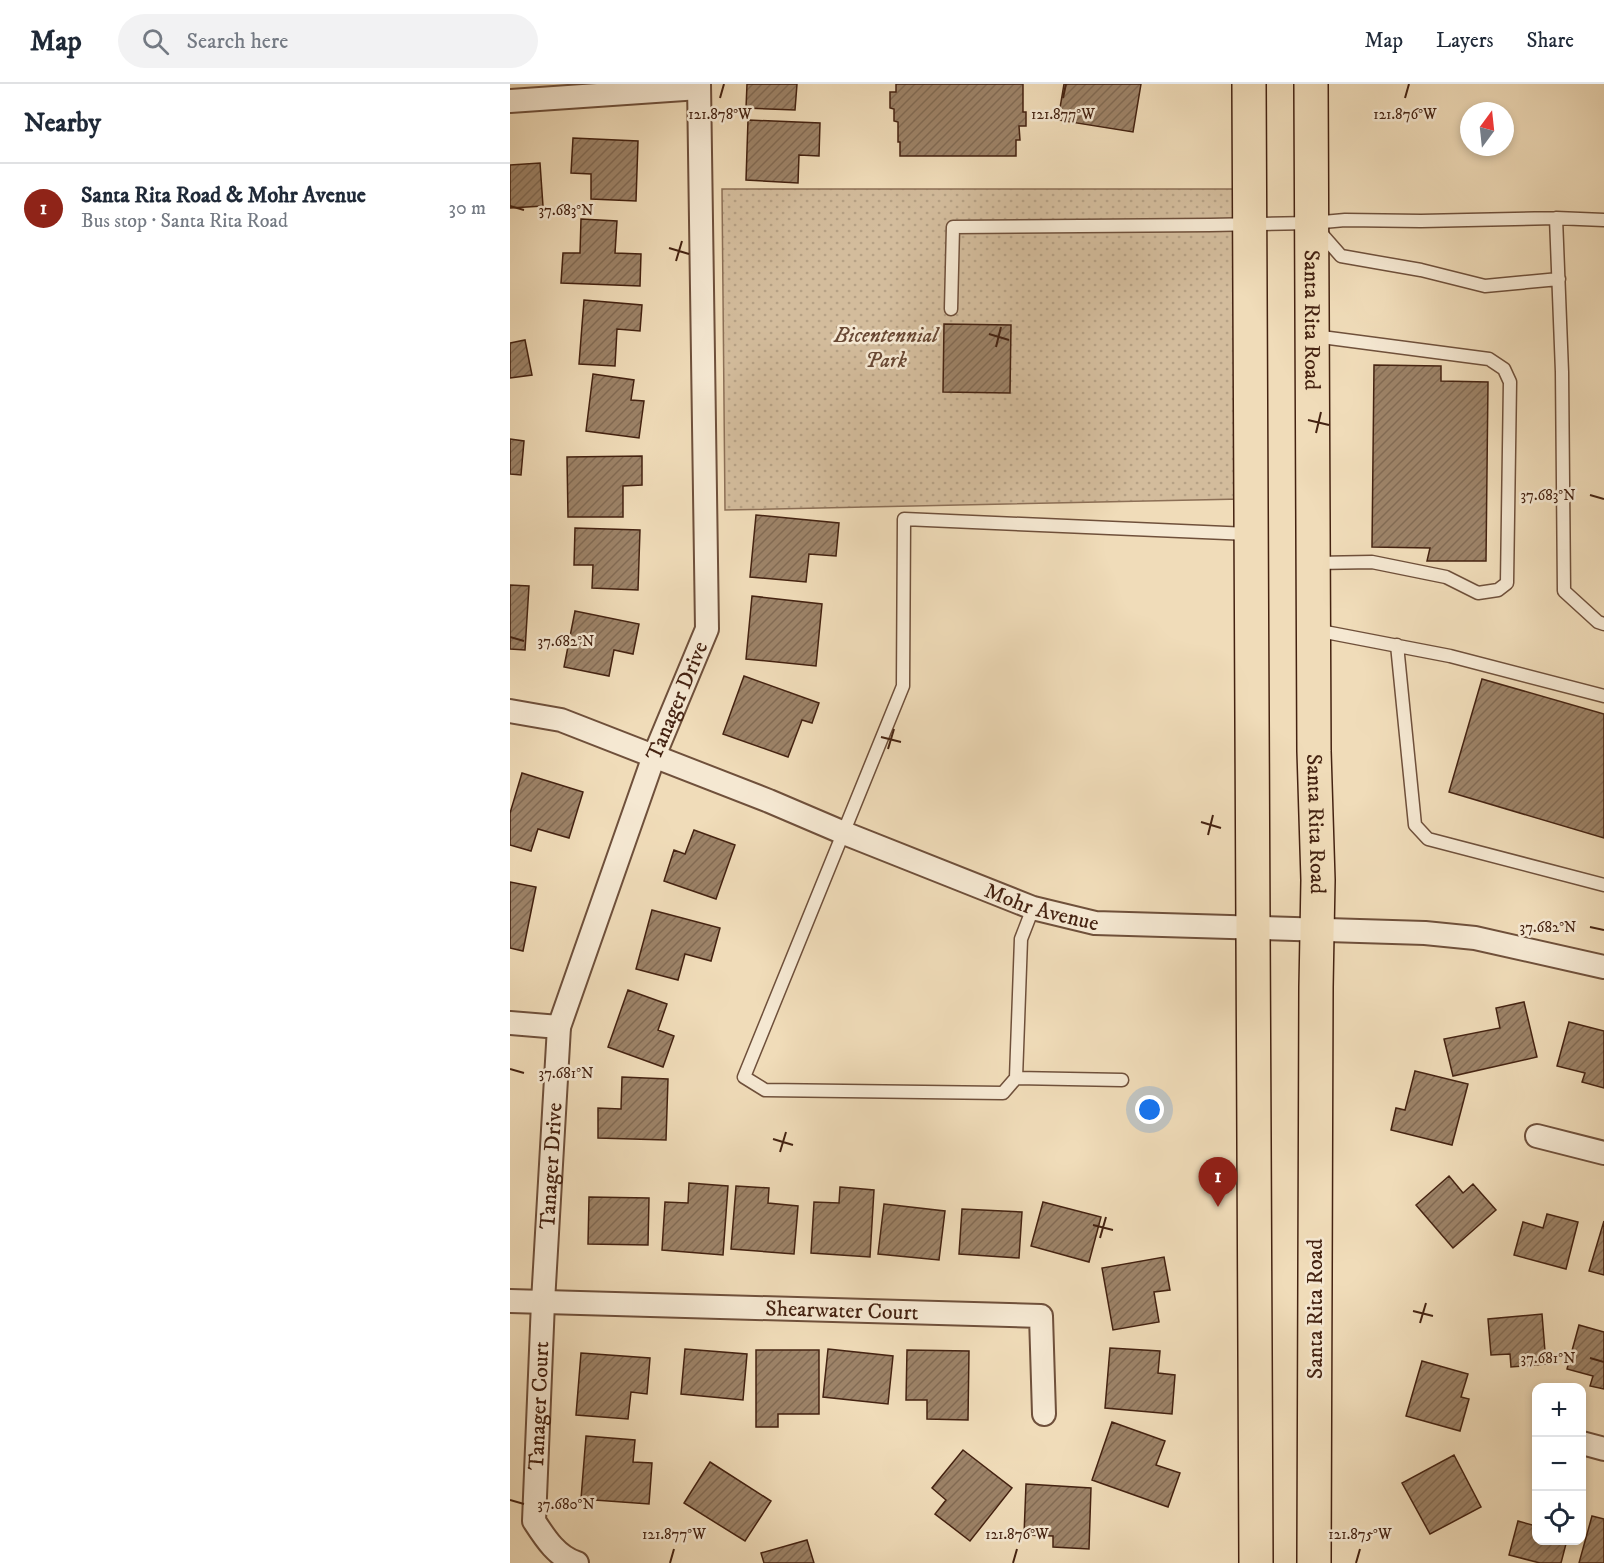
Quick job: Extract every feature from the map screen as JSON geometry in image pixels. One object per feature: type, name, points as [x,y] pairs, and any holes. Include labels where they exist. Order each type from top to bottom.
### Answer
[{"type":"main road","points":[[1249,84],[1256,1563]]},
{"type":"main road","name":"Santa Rita Road","points":[[1311,84],[1317,930],[1314,1563]]},
{"type":"street","points":[[510,101],[699,86]]},
{"type":"street","name":"Tanager Drive","points":[[543,1302],[559,1027],[654,756],[707,629],[699,86]]},
{"type":"street","name":"Mohr Avenue","points":[[510,711],[561,720],[1033,908],[1095,923],[1425,933],[1475,938],[1604,967]]},
{"type":"street","points":[[510,1023],[559,1027]]},
{"type":"street","points":[[1538,1136],[1604,1153]]},
{"type":"street","points":[[510,1301],[543,1302]]},
{"type":"street","name":"Shearwater Court","points":[[543,1302],[1041,1316],[1044,1414]]},
{"type":"street","name":"Tanager Court","points":[[543,1302],[534,1521],[546,1541],[568,1561],[576,1563]]},
{"type":"street","points":[[1586,1444],[1604,1449]]},
{"type":"lane","points":[[951,309],[953,227],[1249,225],[1345,220],[1556,218],[1604,220]]},
{"type":"lane","points":[[1556,218],[1563,372],[1564,591],[1604,624]]},
{"type":"lane","points":[[1312,223],[1341,256],[1420,270],[1485,286],[1559,279]]},
{"type":"lane","points":[[1312,335],[1489,358],[1504,369],[1510,382],[1507,583],[1498,590],[1478,593],[1446,577],[1372,562],[1313,563]]},
{"type":"lane","points":[[1033,908],[1022,939],[1016,1078],[1003,1093],[765,1090],[744,1077],[903,686],[904,519],[1250,534]]},
{"type":"lane","points":[[1314,630],[1450,656],[1604,696]]},
{"type":"lane","points":[[1397,645],[1415,825],[1428,839],[1604,885]]},
{"type":"lane","points":[[1016,1078],[1122,1080]]},
{"type":"green space","name":"Bicentennial Park","points":[[722,189],[1238,189],[1241,499],[725,510]]},
{"type":"building","points":[[747,84],[797,84],[795,110],[746,108]]},
{"type":"building","points":[[896,84],[1023,84],[1023,112],[1026,112],[1026,126],[1019,126],[1020,140],[1016,140],[1016,156],[900,156],[898,122],[894,121],[894,109],[890,108],[890,92],[896,92]]},
{"type":"building","points":[[1064,84],[1141,84],[1133,132],[1058,120]]},
{"type":"building","points":[[748,120],[820,123],[819,156],[799,155],[798,183],[746,180]]},
{"type":"building","points":[[573,138],[638,141],[636,201],[591,199],[591,174],[571,173]]},
{"type":"building","points":[[540,163],[543,206],[510,208],[510,165]]},
{"type":"building","points":[[581,219],[617,221],[615,253],[641,254],[640,286],[561,283],[563,253],[580,253]]},
{"type":"building","points":[[584,300],[642,305],[640,331],[617,329],[615,366],[579,364]]},
{"type":"building","points":[[944,324],[1011,325],[1010,393],[943,392]]},
{"type":"building","points":[[525,340],[532,375],[510,378],[510,343]]},
{"type":"building","points":[[1374,365],[1441,366],[1441,381],[1488,382],[1486,561],[1427,561],[1430,548],[1372,547]]},
{"type":"building","points":[[593,374],[634,380],[631,400],[644,401],[639,438],[586,431]]},
{"type":"building","points":[[510,439],[524,441],[521,475],[510,474]]},
{"type":"building","points":[[642,456],[642,485],[623,486],[623,517],[568,517],[567,457]]},
{"type":"building","points":[[756,515],[839,523],[836,556],[809,554],[806,582],[750,577]]},
{"type":"building","points":[[575,528],[640,530],[638,590],[592,588],[593,565],[574,565]]},
{"type":"building","points":[[510,585],[529,586],[525,650],[510,649]]},
{"type":"building","points":[[752,596],[822,604],[816,666],[746,659]]},
{"type":"building","points":[[575,611],[639,624],[633,654],[614,650],[609,676],[564,667]]},
{"type":"building","points":[[744,676],[819,703],[812,723],[802,720],[788,757],[723,734]]},
{"type":"building","points":[[1482,679],[1604,714],[1604,838],[1449,792]]},
{"type":"building","points":[[522,773],[583,792],[569,838],[538,829],[531,851],[510,845],[510,813]]},
{"type":"building","points":[[694,830],[735,845],[716,899],[664,881],[674,850],[685,854]]},
{"type":"building","points":[[510,882],[536,887],[523,951],[510,948]]},
{"type":"building","points":[[652,910],[720,928],[711,961],[685,954],[678,980],[636,969]]},
{"type":"building","points":[[628,990],[667,1004],[658,1030],[674,1036],[663,1067],[608,1047]]},
{"type":"building","points":[[1524,1002],[1537,1057],[1453,1076],[1444,1039],[1500,1028],[1496,1008]]},
{"type":"building","points":[[1569,1022],[1604,1031],[1604,1088],[1582,1082],[1585,1073],[1557,1066]]},
{"type":"building","points":[[1415,1071],[1468,1084],[1452,1145],[1391,1130],[1396,1108],[1405,1110]]},
{"type":"building","points":[[622,1077],[668,1079],[666,1140],[598,1138],[598,1108],[621,1109]]},
{"type":"building","points":[[1449,1176],[1463,1193],[1473,1184],[1496,1210],[1453,1248],[1416,1205]]},
{"type":"building","points":[[689,1183],[728,1186],[723,1255],[662,1250],[665,1202],[688,1203]]},
{"type":"building","points":[[736,1186],[769,1188],[768,1203],[798,1206],[794,1254],[731,1249]]},
{"type":"building","points":[[840,1187],[874,1190],[870,1257],[811,1253],[814,1202],[839,1203]]},
{"type":"building","points":[[589,1197],[649,1198],[648,1245],[588,1244]]},
{"type":"building","points":[[1043,1202],[1101,1217],[1089,1262],[1031,1246]]},
{"type":"building","points":[[884,1204],[945,1211],[939,1260],[878,1254]]},
{"type":"building","points":[[962,1209],[1022,1212],[1019,1258],[959,1254]]},
{"type":"building","points":[[1547,1214],[1578,1222],[1566,1269],[1514,1255],[1523,1222],[1543,1228]]},
{"type":"building","points":[[1604,1221],[1604,1275],[1589,1271]]},
{"type":"building","points":[[1164,1257],[1170,1290],[1154,1292],[1159,1322],[1113,1330],[1102,1268]]},
{"type":"building","points":[[1542,1314],[1546,1364],[1511,1367],[1510,1354],[1491,1355],[1488,1319]]},
{"type":"building","points":[[1579,1325],[1604,1332],[1604,1389],[1590,1386],[1593,1376],[1567,1369]]},
{"type":"building","points":[[1110,1348],[1160,1351],[1158,1373],[1175,1375],[1172,1414],[1105,1408]]},
{"type":"building","points":[[685,1349],[747,1354],[743,1400],[681,1394]]},
{"type":"building","points":[[828,1349],[893,1356],[888,1404],[823,1397]]},
{"type":"building","points":[[756,1350],[819,1350],[819,1414],[778,1414],[778,1427],[756,1427]]},
{"type":"building","points":[[907,1350],[969,1351],[968,1420],[927,1419],[927,1400],[906,1400]]},
{"type":"building","points":[[581,1353],[650,1358],[647,1394],[631,1392],[628,1419],[576,1415]]},
{"type":"building","points":[[1422,1361],[1468,1374],[1461,1397],[1469,1399],[1460,1431],[1406,1416]]},
{"type":"building","points":[[1112,1422],[1165,1441],[1156,1465],[1180,1473],[1168,1507],[1092,1480]]},
{"type":"building","points":[[586,1436],[635,1440],[633,1462],[652,1463],[649,1504],[581,1499]]},
{"type":"building","points":[[963,1450],[1012,1488],[970,1541],[935,1514],[946,1500],[932,1488]]},
{"type":"building","points":[[1454,1455],[1481,1507],[1430,1534],[1402,1483]]},
{"type":"building","points":[[710,1462],[771,1501],[745,1541],[684,1503]]},
{"type":"building","points":[[1026,1484],[1091,1488],[1089,1549],[1053,1547],[1053,1536],[1024,1535]]},
{"type":"building","points":[[1592,1516],[1604,1519],[1604,1563],[1579,1563],[1584,1545],[1586,1545]]},
{"type":"building","points":[[1518,1521],[1532,1525],[1532,1545],[1566,1545],[1561,1563],[1540,1563],[1509,1555]]},
{"type":"building","points":[[807,1540],[814,1563],[764,1563],[761,1553]]},
{"type":"place","name":"Santa Rita Road & Mohr Avenue","points":[[1218,1207]]}]
